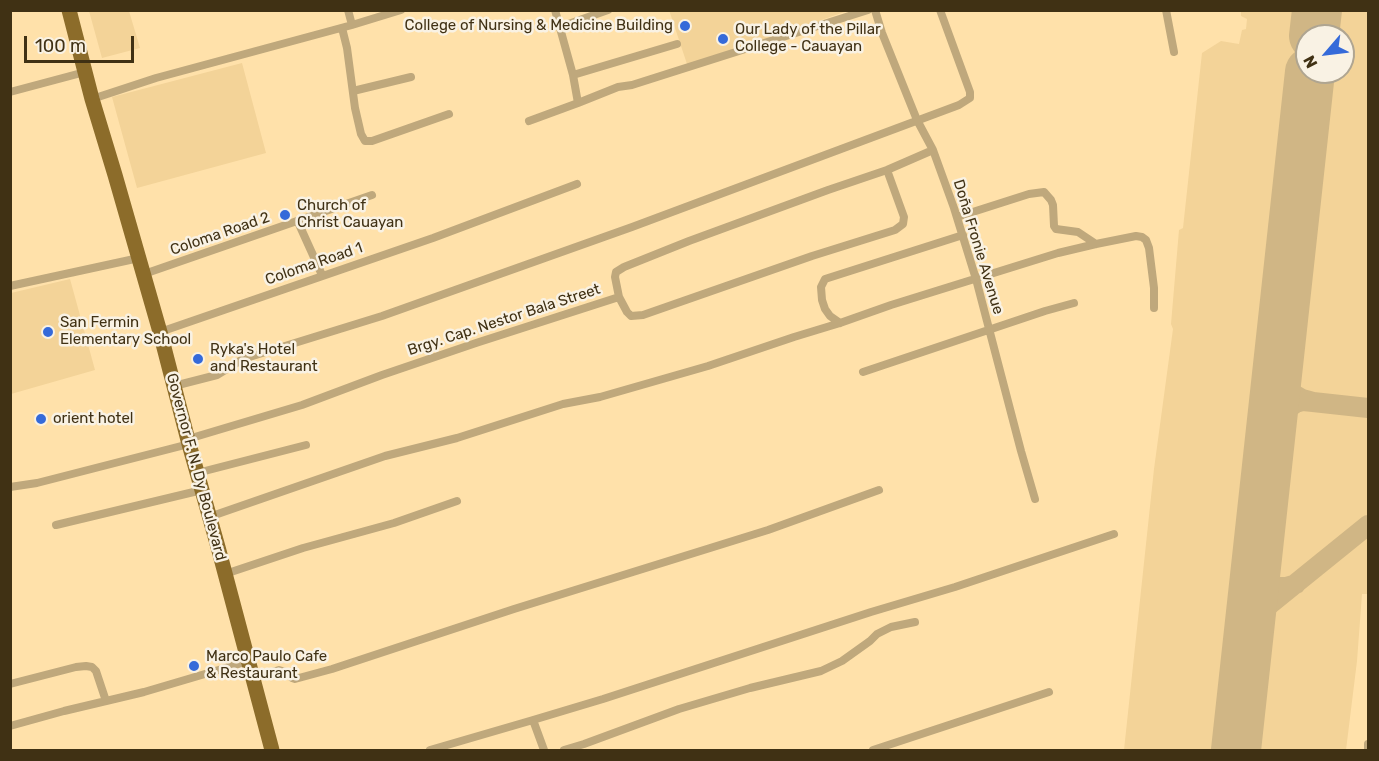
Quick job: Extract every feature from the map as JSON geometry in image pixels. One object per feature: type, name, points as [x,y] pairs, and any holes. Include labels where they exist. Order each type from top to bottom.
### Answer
[{"type":"highway","name":"Governor F. N. Dy Boulevard","points":[[69,10],[92,99],[160,332],[272,750]]},
{"type":"street","points":[[348,10],[352,25]]},
{"type":"street","points":[[92,99],[156,78],[401,10]]},
{"type":"street","points":[[555,10],[573,75],[578,103]]},
{"type":"street","points":[[560,27],[608,10]]},
{"type":"street","points":[[529,121],[618,87],[642,82],[867,10]]},
{"type":"street","name":"Doña Fronie Avenue","points":[[875,10],[917,120],[933,150],[963,235],[1035,499]]},
{"type":"street","points":[[174,386],[221,373],[243,359],[382,316],[632,227],[959,105],[970,98],[970,92],[940,10]]},
{"type":"street","points":[[1166,10],[1174,52]]},
{"type":"street","points":[[342,28],[347,48],[352,91],[361,134],[365,141],[372,141],[449,114]]},
{"type":"street","points":[[573,75],[677,44]]},
{"type":"street","points":[[10,92],[85,72]]},
{"type":"street","points":[[352,91],[411,77]]},
{"type":"street","name":"Brgy. Cap. Nestor Bala Street","points":[[10,487],[100,468],[188,442],[302,405],[476,343],[619,297],[615,277],[616,272],[624,267],[689,241],[887,170],[933,150]]},
{"type":"street","points":[[619,297],[627,312],[632,316],[644,315],[812,256],[895,230],[903,224],[904,217],[887,170]]},
{"type":"street","name":"Coloma Road 1","points":[[160,332],[433,238],[578,184]]},
{"type":"street","points":[[957,217],[1029,194],[1044,192],[1053,205],[1056,229],[1078,232],[1096,244]]},
{"type":"street","name":"Coloma Road 2","points":[[144,274],[372,195]]},
{"type":"street","points":[[298,222],[322,275]]},
{"type":"street","points":[[840,323],[825,309],[821,287],[825,279],[963,235]]},
{"type":"street","points":[[210,516],[385,456],[457,438],[563,404],[697,370],[891,305],[1058,253],[1096,244],[1136,236],[1146,240],[1154,288],[1154,308]]},
{"type":"street","points":[[10,285],[139,258]]},
{"type":"street","points":[[863,372],[1074,303]]},
{"type":"street","points":[[197,473],[306,445]]},
{"type":"street","points":[[56,525],[202,490]]},
{"type":"street","points":[[253,678],[279,670],[295,679],[332,669],[513,609],[768,530],[879,490]]},
{"type":"street","points":[[225,574],[303,548],[394,523],[457,501]]},
{"type":"street","points":[[430,750],[603,699],[1114,534]]},
{"type":"street","points":[[564,750],[679,709],[750,688],[821,671],[842,661],[877,634],[891,627],[915,622]]},
{"type":"street","points":[[10,726],[249,661]]},
{"type":"street","points":[[10,684],[76,666],[92,667],[96,671],[106,701]]},
{"type":"street","points":[[873,750],[1049,692]]},
{"type":"street","points":[[533,720],[544,750]]},
{"type":"street","points":[[1368,744],[1368,750]]},
{"type":"shaded area","name":"Our Lady of the Pillar College - Cauayan","points":[[669,10],[847,11],[688,67]]},
{"type":"shaded area","points":[[89,11],[129,11],[140,48],[102,58]]},
{"type":"shaded area","points":[[1241,11],[1368,11],[1368,594],[1362,594],[1357,661],[1346,750],[1124,750],[1154,469],[1173,329],[1171,324],[1179,230],[1183,228],[1202,53],[1221,41],[1239,44],[1242,30],[1246,29],[1247,19],[1241,16]]},
{"type":"shaded area","points":[[242,63],[266,153],[137,188],[112,97]]},
{"type":"shaded area","name":"San Fermin Elementary School","points":[[70,279],[95,370],[11,394],[11,293]]},
{"type":"taxiway","points":[[1280,349],[1278,369],[1280,378],[1295,395],[1313,402],[1368,408]]},
{"type":"taxiway","points":[[1271,435],[1278,417],[1290,407],[1303,401],[1313,402]]},
{"type":"taxiway","points":[[1250,628],[1252,620],[1258,614],[1368,525]]},
{"type":"taxiway","points":[[1257,561],[1256,574],[1260,579],[1279,587],[1296,584]]},
{"type":"runway","points":[[1315,24],[1317,10]]},
{"type":"runway","points":[[1236,750],[1309,84]]},
{"type":"place","name":"College of Nursing & Medicine Building","points":[[685,26]]},
{"type":"place","name":"Our Lady of the Pillar College - Cauayan","points":[[723,39]]},
{"type":"place","name":"Church of Christ Cauayan","points":[[285,215]]},
{"type":"place","name":"San Fermin Elementary School","points":[[48,332]]},
{"type":"place","name":"Ryka's Hotel and Restaurant","points":[[198,359]]},
{"type":"place","name":"orient hotel","points":[[41,419]]},
{"type":"place","name":"Marco Paulo Cafe & Restaurant","points":[[194,666]]}]
